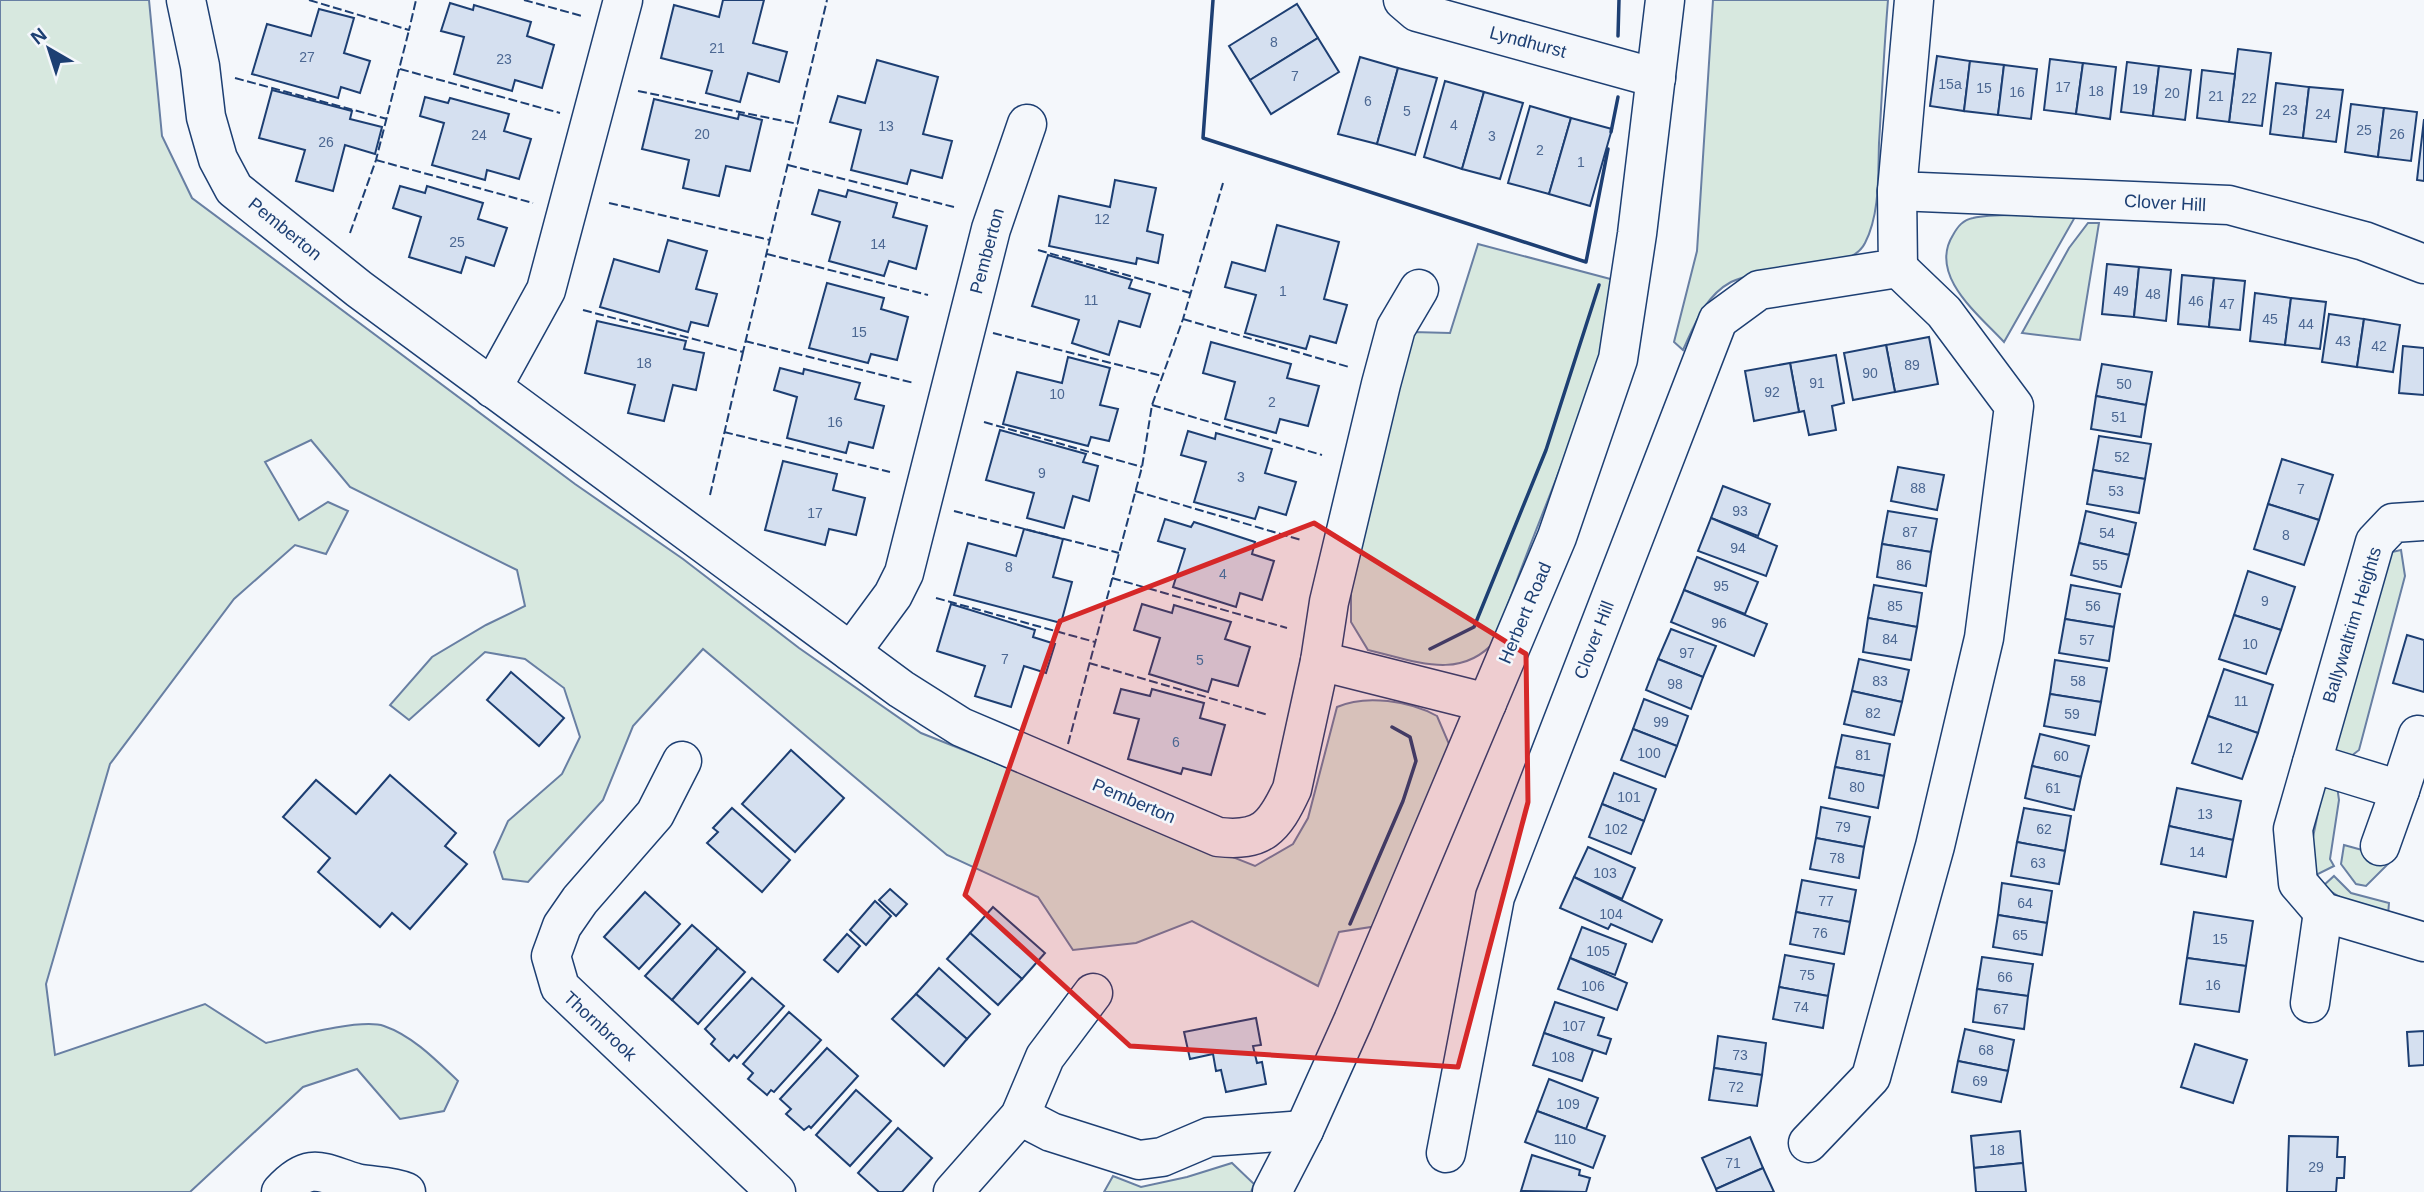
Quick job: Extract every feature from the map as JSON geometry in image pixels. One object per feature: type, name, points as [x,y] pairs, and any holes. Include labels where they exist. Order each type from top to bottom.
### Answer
[{"type":"street","name":"Pemberton","points":[[186,0],[200,66],[206,117],[218,159],[234,188],[359,289],[901,689],[961,727],[1218,837],[1244,840],[1267,829],[1284,808],[1292,789],[1320,661],[1329,602],[1396,328],[1419,289]]},
{"type":"street","points":[[492,388],[546,290],[623,0]]},
{"type":"street","name":"Lyndhurst","points":[[1403,0],[1417,12],[1656,78]]},
{"type":"street","name":"Herbert Road","points":[[1272,1192],[1304,1130],[1557,537],[1618,359],[1637,234],[1665,0]]},
{"type":"street","points":[[1808,1143],[1871,1077],[1875,1064],[1935,846],[1984,638],[2014,406],[1944,312],[1898,268],[1897,191],[1914,0]]},
{"type":"street","name":"Pemberton","points":[[851,652],[893,595],[904,573],[991,229],[1027,124]]},
{"type":"street","name":"Clover Hill","points":[[1897,191],[2229,205],[2364,242],[2424,264]]},
{"type":"street","name":"Clover Hill","points":[[1446,1153],[1495,897],[1718,320],[1759,290],[1898,268]]},
{"type":"street","name":"Ballywaltrim Heights","points":[[2323,912],[2298,883],[2292,829],[2375,542],[2393,523],[2424,521]]},
{"type":"street","points":[[1320,661],[1487,702]]},
{"type":"street","points":[[2381,846],[2418,735]]},
{"type":"street","name":"Thornbrook","points":[[682,761],[655,814],[580,900],[562,926],[551,956],[560,987],[776,1192]]},
{"type":"street","points":[[2312,763],[2400,790]]},
{"type":"street","points":[[2310,1003],[2323,912],[2424,942]]},
{"type":"street","points":[[953,1192],[1020,1116],[1045,1057],[1093,993]]},
{"type":"street","points":[[1020,1116],[1051,1132],[1139,1160],[1162,1157],[1209,1137],[1304,1130]]},
{"type":"street","points":[[281,1192],[291,1181],[310,1171],[330,1172],[358,1183],[390,1186],[406,1192]]},
{"type":"highlighted area","points":[[1314,523],[1526,654],[1528,802],[1458,1067],[1130,1046],[965,895],[1060,621]]},
{"type":"shaded area","points":[[0,0],[149,0],[162,136],[192,198],[575,484],[683,559],[799,648],[921,733],[1255,866],[1293,844],[1308,818],[1337,707],[1361,701],[1388,701],[1414,706],[1437,716],[1449,744],[1429,804],[1377,926],[1339,932],[1318,986],[1192,921],[1136,943],[1073,950],[1038,897],[947,855],[703,649],[633,726],[603,800],[528,882],[503,879],[494,852],[508,821],[562,774],[580,737],[564,688],[525,659],[485,652],[409,720],[390,705],[432,657],[525,606],[517,570],[350,487],[311,440],[265,462],[299,520],[328,502],[348,511],[326,554],[295,545],[234,599],[110,764],[46,984],[55,1055],[205,1004],[266,1043],[343,1026],[384,1026],[415,1043],[458,1081],[444,1111],[400,1119],[357,1069],[303,1087],[190,1192],[0,1192]]},
{"type":"shaded area","points":[[1713,0],[1888,0],[1877,194],[1870,232],[1856,253],[1842,261],[1764,273],[1731,282],[1708,303],[1683,350],[1674,342],[1697,251]]},
{"type":"shaded area","points":[[2043,215],[2075,217],[2004,342],[1959,293],[1947,265],[1947,250],[1957,229],[1969,219]]},
{"type":"shaded area","points":[[2088,223],[2099,223],[2080,340],[2022,333],[2069,248]]},
{"type":"shaded area","points":[[1478,244],[1618,281],[1594,373],[1579,418],[1495,641],[1481,654],[1467,661],[1435,665],[1368,650],[1351,622],[1351,584],[1413,332],[1450,333]]},
{"type":"shaded area","points":[[2401,550],[2405,576],[2359,750],[2350,757],[2336,754],[2334,746],[2381,576],[2392,552]]},
{"type":"shaded area","points":[[2337,786],[2339,800],[2330,859],[2334,866],[2314,876],[2311,847],[2323,788]]},
{"type":"shaded area","points":[[2344,845],[2391,858],[2366,886],[2356,884],[2341,864]]},
{"type":"shaded area","points":[[2334,876],[2351,893],[2389,903],[2388,915],[2354,904],[2323,886]]},
{"type":"shaded area","points":[[1232,1163],[1254,1184],[1251,1192],[1104,1192],[1113,1176],[1141,1187]]},
{"type":"building","points":[[723,0],[764,0],[753,43],[787,52],[779,82],[748,73],[740,102],[706,93],[712,71],[661,58],[674,5],[719,17]]},
{"type":"building","points":[[450,3],[473,10],[474,5],[531,22],[527,36],[554,45],[542,88],[515,80],[512,91],[454,74],[464,37],[441,31]]},
{"type":"building","points":[[1297,4],[1318,38],[1250,80],[1229,46]]},
{"type":"building","points":[[319,9],[354,18],[344,53],[370,61],[360,93],[341,87],[338,98],[252,74],[267,24],[311,36]]},
{"type":"building","points":[[1318,38],[1339,72],[1271,114],[1250,80]]},
{"type":"building","points":[[2238,49],[2271,53],[2262,126],[2229,122]]},
{"type":"building","points":[[1937,56],[1970,61],[1964,111],[1930,106]]},
{"type":"building","points":[[1360,57],[1398,68],[1377,144],[1338,134]]},
{"type":"building","points":[[2050,59],[2083,63],[2076,114],[2044,110]]},
{"type":"building","points":[[877,60],[938,77],[923,134],[952,141],[942,178],[911,170],[907,184],[851,170],[861,130],[830,122],[838,96],[865,103]]},
{"type":"building","points":[[1970,61],[2004,65],[1998,115],[1964,111]]},
{"type":"building","points":[[2127,62],[2159,66],[2153,116],[2121,112]]},
{"type":"building","points":[[2083,63],[2116,67],[2110,119],[2076,114]]},
{"type":"building","points":[[2004,65],[2037,69],[2031,119],[1998,115]]},
{"type":"building","points":[[2159,66],[2191,70],[2185,120],[2153,116]]},
{"type":"building","points":[[1398,68],[1437,78],[1415,155],[1377,144]]},
{"type":"building","points":[[2202,70],[2235,74],[2229,122],[2197,118]]},
{"type":"building","points":[[1445,81],[1484,92],[1462,169],[1424,157]]},
{"type":"building","points":[[2276,83],[2309,87],[2303,138],[2270,134]]},
{"type":"building","points":[[2309,87],[2343,90],[2336,142],[2303,138]]},
{"type":"building","points":[[272,90],[352,111],[350,119],[382,127],[375,154],[345,145],[333,191],[296,181],[305,150],[259,138]]},
{"type":"building","points":[[1484,92],[1523,103],[1500,179],[1462,169]]},
{"type":"building","points":[[425,97],[448,103],[450,98],[509,114],[504,131],[531,139],[519,179],[487,170],[485,180],[432,165],[444,123],[420,116]]},
{"type":"building","points":[[654,99],[738,119],[739,114],[762,120],[750,171],[726,166],[719,196],[683,188],[689,160],[642,149]]},
{"type":"building","points":[[2351,104],[2384,108],[2378,157],[2345,152]]},
{"type":"building","points":[[1530,106],[1571,118],[1549,194],[1508,183]]},
{"type":"building","points":[[2384,108],[2417,112],[2411,161],[2378,157]]},
{"type":"building","points":[[1571,118],[1612,129],[1590,206],[1549,194]]},
{"type":"building","points":[[2424,119],[2424,181],[2417,180]]},
{"type":"building","points":[[1115,180],[1156,188],[1147,231],[1163,235],[1158,263],[1137,258],[1136,264],[1049,246],[1059,196],[1110,207]]},
{"type":"building","points":[[400,186],[425,193],[427,186],[483,203],[478,219],[507,228],[494,266],[466,257],[461,273],[409,257],[421,217],[393,208]]},
{"type":"building","points":[[819,190],[846,197],[848,190],[897,203],[893,217],[927,226],[916,269],[889,261],[884,276],[829,261],[840,222],[812,214]]},
{"type":"building","points":[[1277,225],[1339,242],[1324,299],[1347,305],[1336,343],[1310,336],[1306,349],[1245,333],[1256,295],[1225,287],[1232,262],[1265,271]]},
{"type":"building","points":[[668,240],[707,251],[696,289],[717,294],[708,326],[691,322],[688,332],[600,307],[614,259],[659,272]]},
{"type":"building","points":[[1048,255],[1132,280],[1129,288],[1150,294],[1140,327],[1119,321],[1109,355],[1072,343],[1079,320],[1032,306]]},
{"type":"building","points":[[2107,264],[2139,267],[2134,317],[2102,314]]},
{"type":"building","points":[[2139,267],[2171,270],[2166,321],[2134,317]]},
{"type":"building","points":[[2182,275],[2214,278],[2209,327],[2178,324]]},
{"type":"building","points":[[2214,278],[2245,281],[2240,330],[2209,327]]},
{"type":"building","points":[[827,283],[884,298],[881,309],[908,317],[897,360],[871,354],[868,363],[809,348]]},
{"type":"building","points":[[2255,293],[2291,298],[2285,345],[2250,341]]},
{"type":"building","points":[[2291,298],[2326,302],[2320,349],[2285,345]]},
{"type":"building","points":[[2329,314],[2364,319],[2357,367],[2322,362]]},
{"type":"building","points":[[2364,319],[2400,325],[2393,372],[2357,367]]},
{"type":"building","points":[[597,321],[686,341],[684,349],[704,353],[696,390],[673,385],[664,421],[628,413],[635,385],[585,373]]},
{"type":"building","points":[[1929,337],[1938,384],[1895,392],[1886,345]]},
{"type":"building","points":[[1211,342],[1291,364],[1287,378],[1319,386],[1308,426],[1280,419],[1276,433],[1225,419],[1235,382],[1203,373]]},
{"type":"building","points":[[1886,345],[1895,392],[1853,400],[1844,353]]},
{"type":"building","points":[[2403,346],[2424,348],[2424,395],[2399,393]]},
{"type":"building","points":[[1836,355],[1844,403],[1832,406],[1836,430],[1809,435],[1804,411],[1799,412],[1790,363]]},
{"type":"building","points":[[1068,357],[1110,368],[1100,405],[1118,409],[1109,441],[1091,437],[1088,446],[1003,424],[1017,372],[1062,383]]},
{"type":"building","points":[[1790,363],[1799,412],[1754,421],[1745,371]]},
{"type":"building","points":[[2102,364],[2152,372],[2146,405],[2096,396]]},
{"type":"building","points":[[780,368],[803,374],[804,369],[860,383],[855,399],[884,406],[873,448],[849,442],[846,453],[787,438],[797,397],[774,390]]},
{"type":"building","points":[[2096,396],[2146,405],[2141,437],[2091,429]]},
{"type":"building","points":[[1000,430],[1086,454],[1083,462],[1098,466],[1089,501],[1073,496],[1064,528],[1027,518],[1034,493],[986,480]]},
{"type":"building","points":[[1188,431],[1215,439],[1216,433],[1272,449],[1265,473],[1296,482],[1286,515],[1259,507],[1255,519],[1194,502],[1206,462],[1181,455]]},
{"type":"building","points":[[2099,436],[2151,444],[2145,479],[2093,470]]},
{"type":"building","points":[[2282,459],[2333,475],[2319,520],[2268,504]]},
{"type":"building","points":[[783,461],[837,474],[833,490],[865,498],[856,535],[829,529],[825,545],[765,530]]},
{"type":"building","points":[[1898,467],[1944,475],[1937,510],[1891,501]]},
{"type":"building","points":[[2093,470],[2145,479],[2139,513],[2087,504]]},
{"type":"building","points":[[1723,486],[1770,504],[1758,536],[1711,518]]},
{"type":"building","points":[[2268,504],[2319,520],[2304,565],[2254,549]]},
{"type":"building","points":[[1888,511],[1937,519],[1931,552],[1882,544]]},
{"type":"building","points":[[2086,511],[2136,523],[2129,555],[2079,543]]},
{"type":"building","points":[[1711,518],[1777,546],[1766,576],[1698,551]]},
{"type":"building","points":[[1165,519],[1191,527],[1194,522],[1255,542],[1252,554],[1274,561],[1262,600],[1240,593],[1236,607],[1173,587],[1185,549],[1158,541]]},
{"type":"building","points":[[1024,529],[1063,539],[1053,577],[1072,582],[1061,623],[954,595],[968,543],[1016,556]]},
{"type":"building","points":[[2079,543],[2129,555],[2121,587],[2071,575]]},
{"type":"building","points":[[1882,544],[1931,552],[1926,586],[1877,577]]},
{"type":"building","points":[[1697,557],[1758,582],[1745,614],[1684,590]]},
{"type":"building","points":[[2248,571],[2295,587],[2281,630],[2234,615]]},
{"type":"building","points":[[1874,585],[1922,593],[1917,627],[1868,618]]},
{"type":"building","points":[[2071,585],[2120,594],[2114,627],[2065,619]]},
{"type":"building","points":[[1684,590],[1767,624],[1754,656],[1671,622]]},
{"type":"building","points":[[951,604],[1035,630],[1033,637],[1055,644],[1046,673],[1024,666],[1011,707],[975,696],[985,666],[937,651]]},
{"type":"building","points":[[1142,604],[1172,613],[1174,605],[1231,622],[1225,639],[1250,647],[1238,686],[1212,679],[1208,692],[1149,674],[1160,638],[1134,630]]},
{"type":"building","points":[[2234,615],[2281,630],[2266,674],[2219,659]]},
{"type":"building","points":[[1868,618],[1917,627],[1911,660],[1863,652]]},
{"type":"building","points":[[2065,619],[2114,627],[2109,661],[2059,653]]},
{"type":"building","points":[[1671,629],[1716,646],[1703,677],[1658,659]]},
{"type":"building","points":[[2407,635],[2424,640],[2424,692],[2393,683]]},
{"type":"building","points":[[1658,659],[1703,677],[1691,709],[1646,690]]},
{"type":"building","points":[[1859,659],[1909,670],[1902,702],[1852,691]]},
{"type":"building","points":[[2055,660],[2107,668],[2101,702],[2050,694]]},
{"type":"building","points":[[2224,669],[2273,685],[2258,733],[2208,716]]},
{"type":"building","points":[[511,672],[564,718],[539,746],[487,700]]},
{"type":"building","points":[[1121,689],[1150,696],[1152,689],[1204,703],[1200,718],[1225,725],[1211,775],[1183,768],[1181,774],[1128,759],[1139,719],[1114,713]]},
{"type":"building","points":[[1852,691],[1902,702],[1894,735],[1844,724]]},
{"type":"building","points":[[2050,694],[2101,702],[2095,735],[2044,726]]},
{"type":"building","points":[[1644,699],[1688,716],[1677,746],[1633,729]]},
{"type":"building","points":[[2208,716],[2258,733],[2242,779],[2192,763]]},
{"type":"building","points":[[1633,729],[1677,746],[1665,777],[1621,760]]},
{"type":"building","points":[[2040,734],[2089,746],[2081,777],[2032,766]]},
{"type":"building","points":[[1842,735],[1890,744],[1884,776],[1835,767]]},
{"type":"building","points":[[791,750],[844,798],[795,852],[742,804]]},
{"type":"building","points":[[2032,766],[2081,777],[2074,810],[2025,798]]},
{"type":"building","points":[[1835,767],[1884,776],[1878,808],[1829,798]]},
{"type":"building","points":[[1614,773],[1656,789],[1644,821],[1602,804]]},
{"type":"building","points":[[390,775],[456,833],[445,846],[467,864],[410,929],[392,913],[380,927],[318,872],[330,858],[283,817],[316,780],[356,814]]},
{"type":"building","points":[[2177,788],[2241,801],[2233,840],[2169,826]]},
{"type":"building","points":[[1602,804],[1644,821],[1631,854],[1589,837]]},
{"type":"building","points":[[1821,807],[1870,817],[1864,847],[1816,838]]},
{"type":"building","points":[[732,808],[790,860],[762,892],[707,843],[718,832],[713,828]]},
{"type":"building","points":[[2024,808],[2071,816],[2065,851],[2017,842]]},
{"type":"building","points":[[2169,826],[2233,840],[2226,877],[2161,864]]},
{"type":"building","points":[[1816,838],[1864,847],[1859,878],[1810,869]]},
{"type":"building","points":[[2017,842],[2065,851],[2059,884],[2011,876]]},
{"type":"building","points":[[1588,847],[1635,868],[1622,899],[1574,877]]},
{"type":"building","points":[[1574,877],[1662,920],[1652,942],[1611,924],[1608,929],[1560,908]]},
{"type":"building","points":[[1802,880],[1856,890],[1850,922],[1796,912]]},
{"type":"building","points":[[2002,883],[2052,891],[2047,923],[1998,915]]},
{"type":"building","points":[[890,889],[907,904],[896,916],[879,900]]},
{"type":"building","points":[[645,892],[680,924],[639,969],[604,937]]},
{"type":"building","points":[[875,901],[891,916],[866,945],[850,930]]},
{"type":"building","points":[[993,907],[1045,953],[1022,979],[970,933]]},
{"type":"building","points":[[1796,912],[1850,922],[1844,954],[1790,944]]},
{"type":"building","points":[[2194,912],[2253,921],[2246,966],[2187,958]]},
{"type":"building","points":[[1998,915],[2047,923],[2042,955],[1993,947]]},
{"type":"building","points":[[692,925],[718,948],[672,1000],[645,976]]},
{"type":"building","points":[[1582,927],[1626,944],[1615,975],[1570,958]]},
{"type":"building","points":[[970,933],[1022,979],[998,1005],[947,959]]},
{"type":"building","points":[[847,934],[860,946],[838,972],[824,960]]},
{"type":"building","points":[[718,948],[745,972],[698,1024],[672,1000]]},
{"type":"building","points":[[1785,955],[1834,964],[1828,996],[1779,987]]},
{"type":"building","points":[[1982,957],[2033,964],[2028,996],[1977,989]]},
{"type":"building","points":[[1570,958],[1627,983],[1617,1010],[1558,989]]},
{"type":"building","points":[[2187,958],[2246,966],[2239,1012],[2180,1004]]},
{"type":"building","points":[[939,968],[990,1014],[967,1039],[916,994]]},
{"type":"building","points":[[752,978],[784,1006],[737,1058],[734,1055],[729,1061],[711,1044],[715,1039],[705,1029]]},
{"type":"building","points":[[1779,987],[1828,996],[1823,1028],[1773,1019]]},
{"type":"building","points":[[1977,989],[2028,996],[2024,1029],[1973,1022]]},
{"type":"building","points":[[916,994],[967,1039],[944,1066],[892,1019]]},
{"type":"building","points":[[1555,1002],[1604,1018],[1598,1035],[1611,1039],[1606,1054],[1544,1033]]},
{"type":"building","points":[[789,1012],[821,1040],[774,1092],[771,1090],[767,1095],[748,1079],[753,1073],[743,1064]]},
{"type":"building","points":[[1256,1018],[1261,1045],[1253,1046],[1257,1063],[1262,1062],[1266,1084],[1226,1092],[1221,1070],[1216,1071],[1213,1054],[1190,1059],[1184,1032]]},
{"type":"building","points":[[1965,1029],[2014,1040],[2008,1071],[1958,1061]]},
{"type":"building","points":[[2424,1031],[2424,1065],[2409,1066],[2407,1032]]},
{"type":"building","points":[[1544,1033],[1593,1050],[1582,1081],[1533,1065]]},
{"type":"building","points":[[1718,1036],[1766,1043],[1762,1075],[1714,1068]]},
{"type":"building","points":[[2195,1044],[2247,1060],[2233,1103],[2181,1087]]},
{"type":"building","points":[[827,1048],[858,1076],[811,1128],[809,1126],[804,1130],[786,1114],[791,1109],[780,1099]]},
{"type":"building","points":[[1958,1061],[2008,1071],[2001,1102],[1952,1092]]},
{"type":"building","points":[[1714,1068],[1762,1075],[1757,1106],[1709,1100]]},
{"type":"building","points":[[1549,1079],[1598,1098],[1586,1129],[1537,1111]]},
{"type":"building","points":[[856,1090],[891,1121],[850,1166],[816,1135]]},
{"type":"building","points":[[1537,1111],[1605,1136],[1593,1168],[1525,1142]]},
{"type":"building","points":[[898,1128],[932,1158],[902,1192],[879,1192],[858,1173]]},
{"type":"building","points":[[2020,1131],[2023,1163],[1974,1168],[1971,1136]]},
{"type":"building","points":[[2289,1136],[2338,1137],[2337,1157],[2345,1157],[2344,1178],[2337,1178],[2336,1192],[2287,1192]]},
{"type":"building","points":[[1750,1137],[1763,1168],[1716,1189],[1702,1158]]},
{"type":"building","points":[[1532,1155],[1580,1170],[1579,1175],[1590,1178],[1586,1192],[1521,1191]]},
{"type":"building","points":[[2023,1163],[2026,1192],[1976,1192],[1974,1168]]},
{"type":"building","points":[[1763,1168],[1774,1192],[1717,1192],[1716,1189]]},
{"type":"fence","points":[[309,0],[409,30],[416,0]]},
{"type":"fence","points":[[524,0],[582,16]]},
{"type":"fence","points":[[583,310],[743,352],[827,0]]},
{"type":"fence","points":[[350,233],[376,160],[409,30]]},
{"type":"fence","points":[[400,69],[560,113]]},
{"type":"fence","points":[[235,78],[387,119]]},
{"type":"fence","points":[[638,91],[798,124]]},
{"type":"fence","points":[[376,160],[533,203]]},
{"type":"fence","points":[[788,165],[954,207]]},
{"type":"fence","points":[[1068,744],[1142,467],[1152,405],[1183,319],[1223,183]]},
{"type":"fence","points":[[609,203],[770,240]]},
{"type":"fence","points":[[1038,250],[1190,293]]},
{"type":"fence","points":[[767,254],[928,295]]},
{"type":"fence","points":[[1183,319],[1349,367]]},
{"type":"fence","points":[[993,333],[1162,376]]},
{"type":"fence","points":[[745,341],[914,383]]},
{"type":"fence","points":[[710,495],[743,352]]},
{"type":"fence","points":[[1152,405],[1322,455]]},
{"type":"fence","points":[[984,422],[1142,467]]},
{"type":"fence","points":[[724,432],[890,472]]},
{"type":"fence","points":[[1135,491],[1301,540]]},
{"type":"fence","points":[[954,511],[1119,553]]},
{"type":"fence","points":[[1112,578],[1287,628]]},
{"type":"fence","points":[[936,598],[1095,642]]},
{"type":"fence","points":[[1089,663],[1268,715]]},
{"type":"wall","points":[[1213,0],[1203,138],[1586,262],[1608,149]]},
{"type":"wall","points":[[1618,36],[1619,0]]},
{"type":"wall","points":[[1611,132],[1618,97]]},
{"type":"wall","points":[[1430,649],[1474,627],[1546,450],[1599,285]]},
{"type":"wall","points":[[1350,924],[1403,801],[1416,761],[1410,737],[1392,727]]}]
